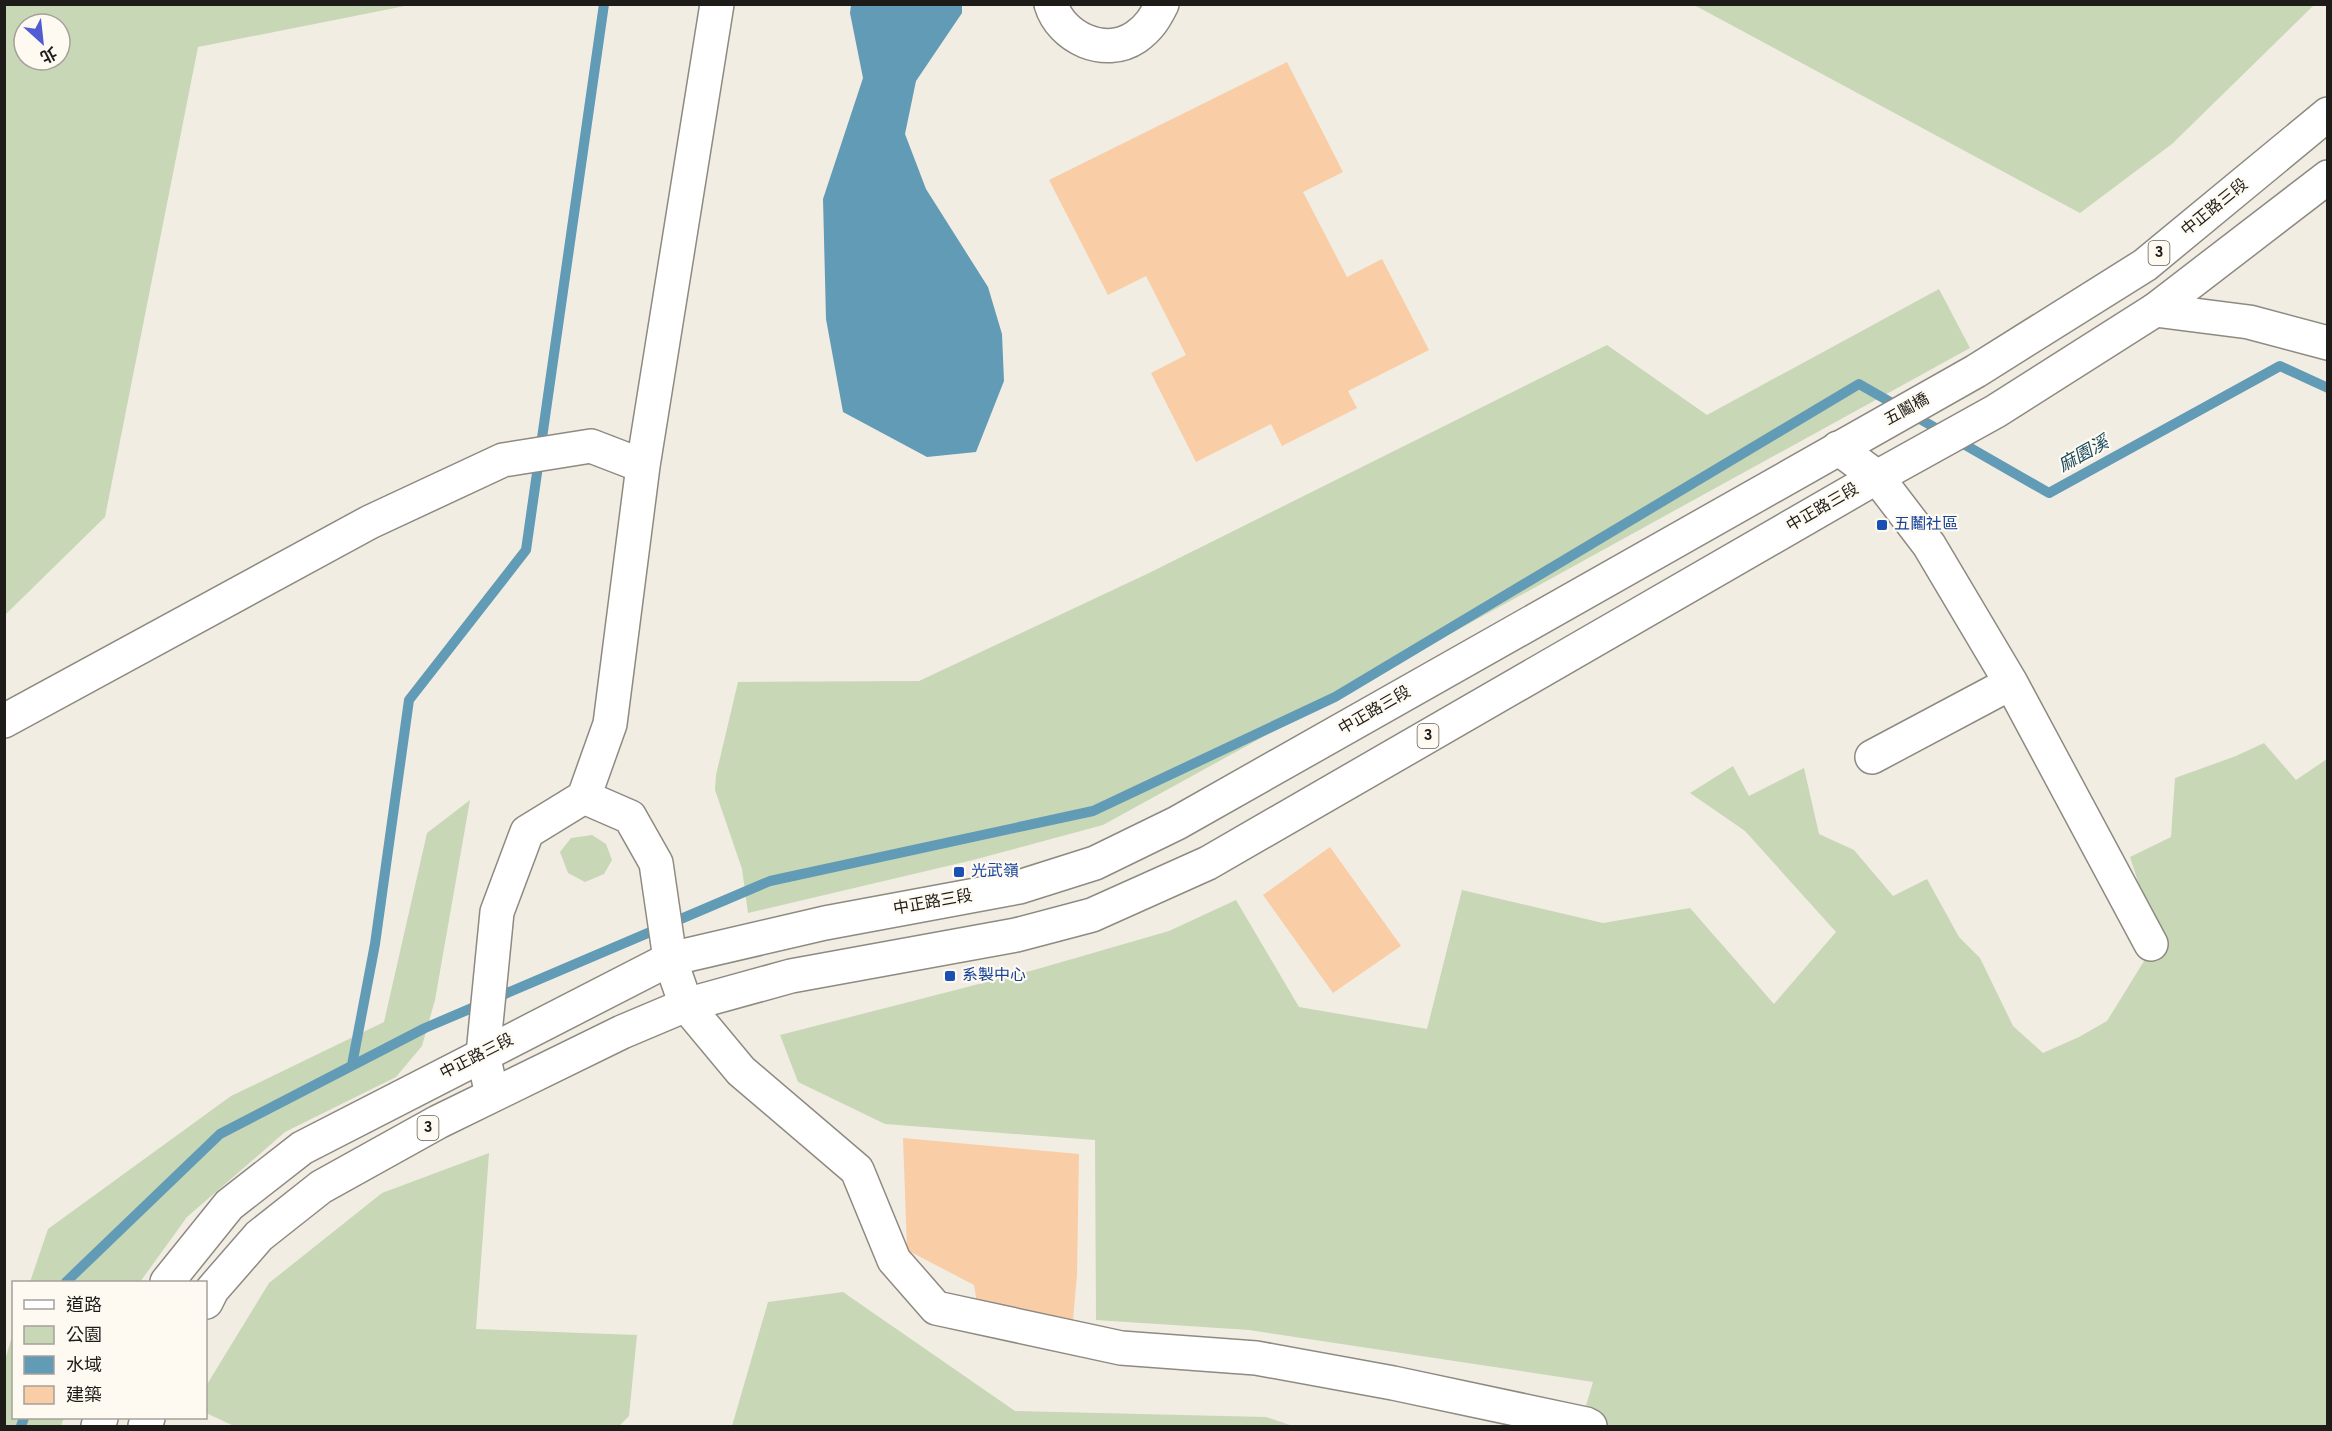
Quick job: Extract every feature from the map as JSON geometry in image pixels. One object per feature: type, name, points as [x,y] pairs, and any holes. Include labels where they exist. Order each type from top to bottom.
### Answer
[{"type":"main road","points":[[492,1095],[483,1054],[497,912],[527,832],[584,797],[610,724],[643,466],[717,4]]},
{"type":"main road","points":[[1051,4],[1054,15],[1069,33],[1089,44],[1112,46],[1134,39],[1151,24],[1162,4]]},
{"type":"main road","name":"中正路三段","points":[[1976,371],[2145,265],[2328,114]]},
{"type":"main road","name":"3","points":[[1877,477],[1996,411],[2155,310],[2328,177]]},
{"type":"main road","points":[[2155,310],[2249,322],[2328,343]]},
{"type":"main road","name":"五鬮橋","points":[[1838,448],[1976,371]]},
{"type":"main road","points":[[4,721],[370,522],[503,460],[591,446],[643,466]]},
{"type":"main road","points":[[1838,448],[1877,477],[1929,545],[2011,683],[2151,944]]},
{"type":"main road","name":"中正路三段","points":[[168,1281],[229,1205],[302,1148],[670,959],[825,923],[1018,887],[1095,863],[1177,824],[1838,448]]},
{"type":"main road","name":"中正路三段","points":[[207,1300],[212,1290],[260,1236],[321,1187],[438,1122],[492,1095],[622,1032],[686,1005],[791,976],[1016,935],[1103,910],[1208,863],[1877,477]]},
{"type":"main road","points":[[1872,757],[2011,683]]},
{"type":"main road","points":[[584,797],[630,817],[656,863],[670,959],[686,1005],[741,1071],[857,1170],[894,1260],[936,1308],[1121,1348],[1256,1358],[1393,1383],[1590,1426]]},
{"type":"green space","points":[[5,4],[410,5],[198,47],[105,517],[5,615]]},
{"type":"green space","points":[[2314,4],[2172,144],[2080,213],[1694,5]]},
{"type":"green space","points":[[1939,289],[1970,348],[1103,825],[973,860],[748,913],[742,869],[715,790],[716,775],[738,682],[919,681],[1149,573],[1607,345],[1707,415]]},
{"type":"green space","points":[[2264,743],[2296,780],[2327,759],[2327,1426],[1580,1426],[1593,1382],[1249,1330],[1096,1320],[1095,1140],[885,1124],[798,1082],[780,1035],[1034,970],[1169,931],[1236,900],[1299,1007],[1427,1029],[1462,890],[1603,923],[1690,908],[1774,1004],[1836,932],[1745,831],[1690,793],[1733,766],[1749,796],[1804,768],[1819,834],[1854,850],[1893,896],[1927,879],[1959,937],[1980,958],[2013,1026],[2043,1053],[2107,1021],[2157,940],[2130,857],[2171,837],[2175,778],[2236,756]]},
{"type":"green space","points":[[470,800],[435,1000],[422,1046],[396,1077],[285,1132],[187,1217],[141,1281],[30,1281],[48,1229],[231,1096],[384,1022],[427,833]]},
{"type":"green space","points":[[592,835],[606,844],[612,860],[604,874],[585,882],[568,873],[560,852],[571,838]]},
{"type":"green space","points":[[489,1153],[476,1329],[637,1335],[629,1416],[619,1426],[234,1426],[207,1413],[207,1384],[269,1283],[382,1193]]},
{"type":"green space","points":[[843,1292],[1015,1411],[1266,1417],[1293,1426],[732,1426],[768,1302]]},
{"type":"green space","points":[[12,1336],[12,1419],[64,1419],[61,1426],[5,1426],[5,1360]]},
{"type":"water","points":[[851,5],[962,5],[962,13],[916,81],[905,134],[926,189],[988,287],[1002,334],[1004,381],[976,452],[927,457],[843,412],[826,319],[823,199],[863,78],[850,13]]},
{"type":"building","points":[[1287,62],[1343,172],[1303,192],[1347,277],[1382,259],[1429,350],[1348,391],[1357,408],[1282,446],[1271,424],[1196,462],[1151,373],[1186,355],[1146,276],[1108,295],[1049,180]]},
{"type":"building","points":[[1330,847],[1401,946],[1333,993],[1263,895]]},
{"type":"building","points":[[903,1138],[1079,1154],[1077,1275],[1073,1320],[977,1304],[974,1285],[907,1250]]},
{"type":"waterway","points":[[352,1065],[375,944],[409,700],[526,550],[604,4]]},
{"type":"waterway","name":"麻園溪","points":[[67,1281],[220,1134],[425,1028],[770,881],[1093,811],[1335,697],[1859,384],[2049,493],[2280,366],[2328,388]]},
{"type":"waterway","points":[[21,1426],[24,1419]]},
{"type":"place","name":"五鬮社區","points":[[1882,525]]},
{"type":"place","name":"光武嶺","points":[[959,872]]},
{"type":"place","name":"系製中心","points":[[950,976]]}]
